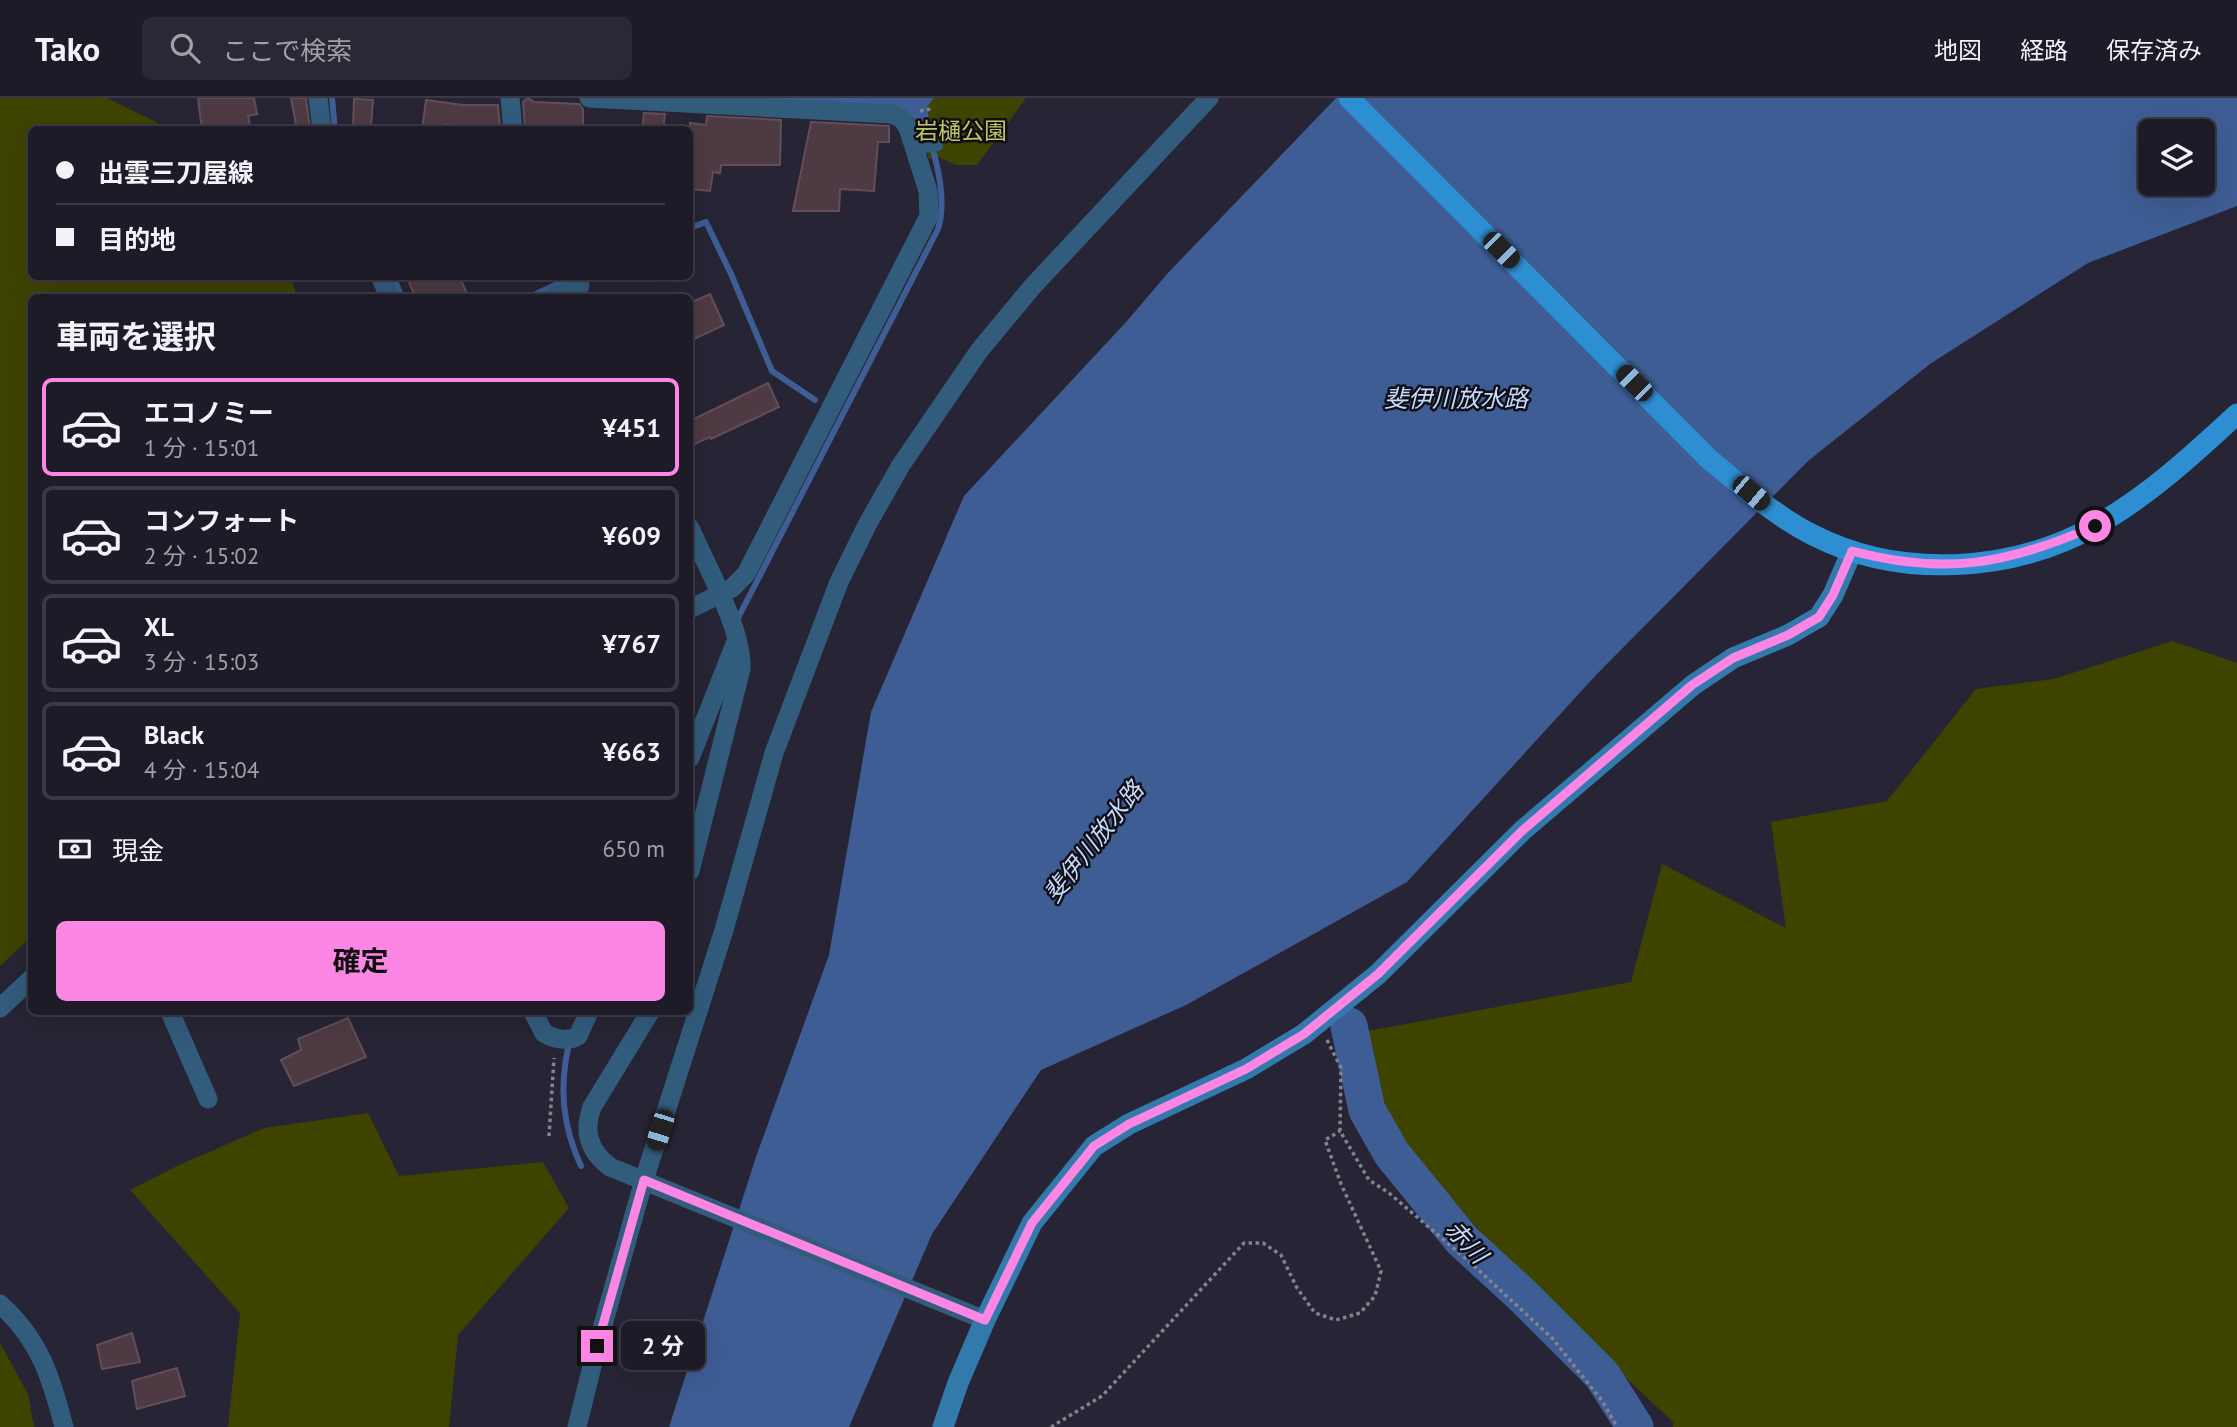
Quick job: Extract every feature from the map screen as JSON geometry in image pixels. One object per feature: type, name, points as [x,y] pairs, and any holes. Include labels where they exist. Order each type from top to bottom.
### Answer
[{"type":"main road","points":[[1349,98],[1710,460],[1772,510],[1813,535],[1852,551],[1887,560],[1961,564],[2005,559],[2048,547],[2095,526],[2144,493],[2237,414]]},
{"type":"street","points":[[318,98],[322,126]]},
{"type":"street","points":[[510,98],[513,126]]},
{"type":"street","points":[[589,98],[847,104],[897,116],[928,147],[929,216],[746,574],[732,588],[693,608]]},
{"type":"street","points":[[578,1427],[597,1346],[644,1180],[724,930],[774,753],[839,582],[901,465],[979,351],[1032,287],[1209,98]]},
{"type":"street","points":[[563,294],[580,287]]},
{"type":"street","points":[[693,535],[720,595],[741,655],[741,669],[693,859]]},
{"type":"street","points":[[943,1427],[958,1383],[985,1320],[1032,1223],[1094,1146],[1129,1124],[1246,1069],[1319,1023],[1378,974],[1523,830],[1692,685],[1733,658],[1788,635],[1819,617],[1833,595],[1852,551]]},
{"type":"street","points":[[693,749],[734,633]]},
{"type":"street","points":[[0,1008],[28,982]]},
{"type":"street","points":[[171,1015],[208,1099]]},
{"type":"street","points":[[534,1015],[541,1030],[564,1039],[583,1027],[588,1015]]},
{"type":"street","points":[[648,1015],[592,1107],[587,1134],[598,1158],[610,1167],[985,1320]]},
{"type":"street","points":[[0,1304],[30,1336],[44,1361],[64,1427]]},
{"type":"path","points":[[1319,1023],[1341,1068],[1340,1131],[1369,1180],[1389,1193],[1473,1265],[1552,1338],[1603,1402],[1618,1427]]},
{"type":"path","points":[[549,1136],[564,1039]]},
{"type":"path","points":[[1051,1427],[1102,1395],[1244,1243],[1263,1243],[1281,1255],[1297,1288],[1315,1314],[1336,1320],[1360,1313],[1375,1296],[1381,1271],[1341,1184],[1325,1140],[1340,1131]]},
{"type":"green space","points":[[0,98],[107,98],[161,126],[28,126],[28,280],[292,280],[296,294],[28,294],[28,940],[0,966]]},
{"type":"green space","name":"岩樋公園","points":[[839,98],[1026,98],[977,165],[956,165],[938,157],[929,159],[917,126]]},
{"type":"green space","points":[[2172,641],[2237,663],[2237,1427],[1673,1427],[1673,1422],[1528,1286],[1398,1138],[1357,1033],[1631,982],[1662,864],[1786,928],[1771,822],[1887,801],[1976,689],[2054,679]]},
{"type":"green space","points":[[368,1113],[399,1176],[543,1162],[569,1208],[458,1335],[449,1427],[228,1427],[240,1313],[130,1190],[264,1128]]},
{"type":"green space","points":[[0,1343],[28,1394],[34,1427],[0,1427]]},
{"type":"water","points":[[736,98],[934,98],[927,107],[932,134],[926,135],[924,128],[907,112]]},
{"type":"water","name":"斐伊川放水路","points":[[1336,98],[2237,98],[2237,206],[2088,263],[1930,364],[1808,461],[1596,675],[1407,882],[1186,1005],[1041,1070],[932,1234],[849,1427],[669,1427],[757,1154],[829,955],[871,712],[964,496],[1127,321],[1167,274]]},
{"type":"building","points":[[198,98],[254,98],[257,114],[248,116],[250,126],[202,126]]},
{"type":"building","points":[[291,98],[306,98],[310,126],[296,126]]},
{"type":"building","points":[[528,98],[534,102],[579,104],[583,109],[583,126],[525,126],[523,102]]},
{"type":"building","points":[[354,99],[373,100],[371,126],[353,126]]},
{"type":"building","points":[[426,100],[463,105],[498,105],[500,126],[423,126]]},
{"type":"building","points":[[644,113],[665,114],[664,126],[642,126]]},
{"type":"building","points":[[707,116],[781,120],[780,165],[721,165],[720,173],[713,172],[710,191],[693,189],[693,126],[690,126],[690,123],[706,125]]},
{"type":"building","points":[[811,122],[889,126],[889,142],[878,142],[874,191],[840,189],[839,211],[793,211]]},
{"type":"building","points":[[408,280],[461,280],[467,294],[414,294]]},
{"type":"building","points":[[710,294],[724,325],[693,340],[693,302]]},
{"type":"building","points":[[768,383],[779,407],[693,445],[693,420]]},
{"type":"building","points":[[348,1018],[366,1057],[294,1086],[281,1060],[301,1050],[298,1039]]},
{"type":"building","points":[[132,1333],[140,1362],[102,1369],[97,1345]]},
{"type":"building","points":[[177,1368],[185,1396],[137,1409],[132,1381]]},
{"type":"waterway","points":[[332,98],[335,126]]},
{"type":"waterway","points":[[736,622],[938,229],[941,191],[927,127]]},
{"type":"waterway","points":[[693,227],[706,222],[772,371],[815,400]]},
{"type":"waterway","points":[[395,280],[400,294]]},
{"type":"waterway","points":[[536,294],[564,281]]},
{"type":"waterway","name":"赤川","points":[[1349,1026],[1367,1110],[1392,1154],[1462,1240],[1602,1375],[1635,1427]]},
{"type":"waterway","points":[[569,1043],[564,1075],[564,1106],[570,1136],[581,1166]]},
{"type":"route","points":[[597,1346],[644,1180],[985,1320],[1032,1223],[1094,1146],[1129,1124],[1246,1069],[1304,1034],[1378,974],[1523,830],[1692,685],[1733,658],[1788,635],[1819,617],[1833,595],[1852,551],[1887,560],[1961,564],[2005,559],[2048,547],[2095,526]]}]
